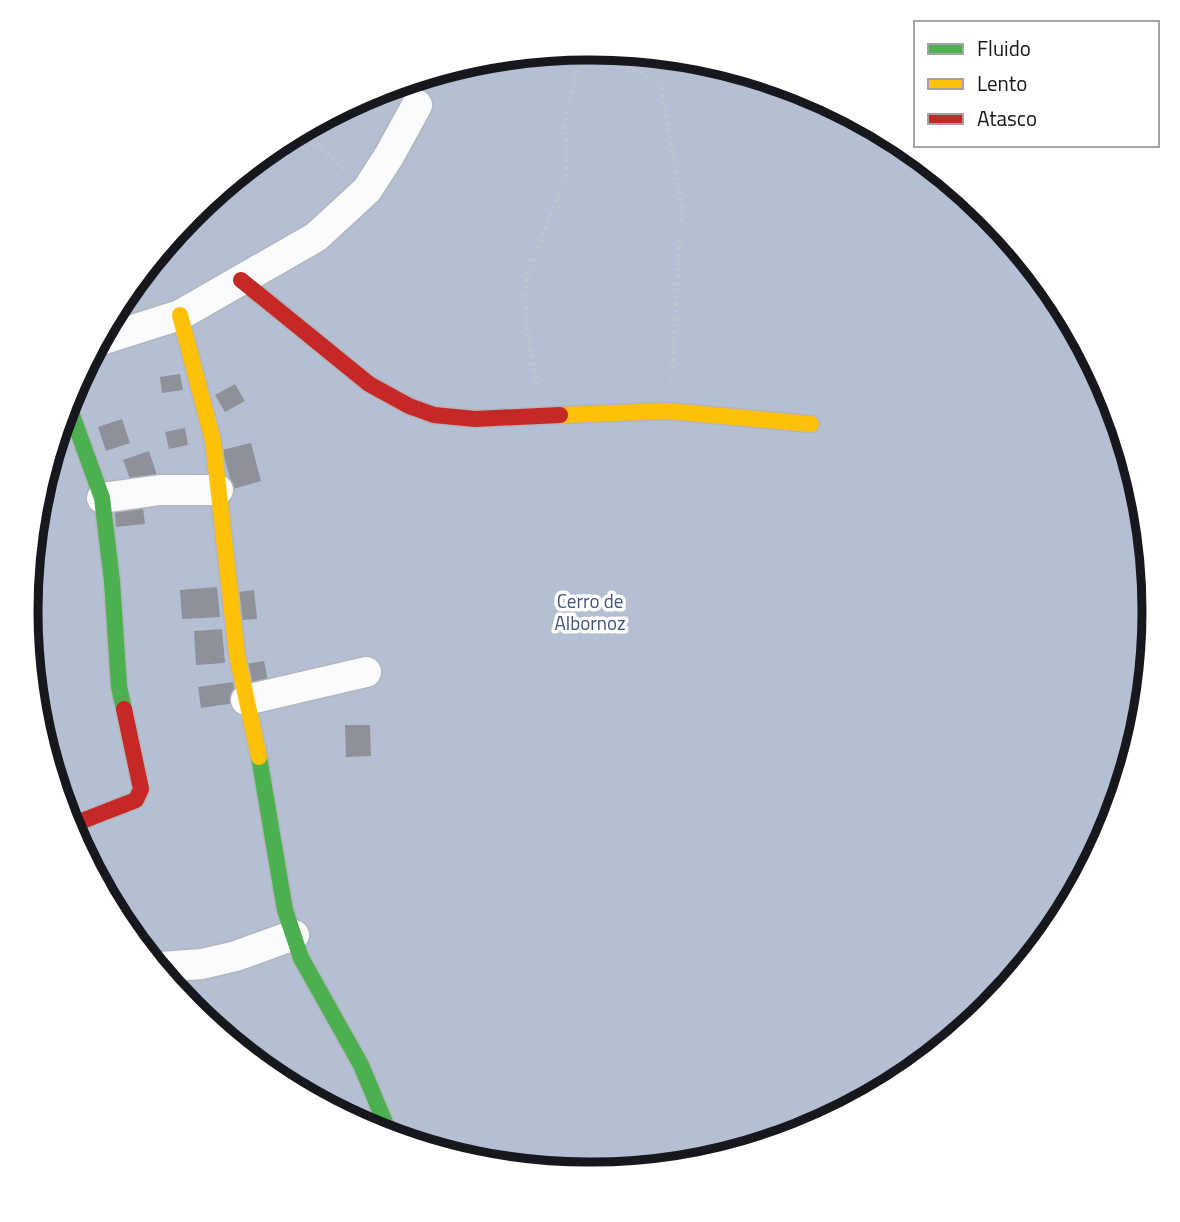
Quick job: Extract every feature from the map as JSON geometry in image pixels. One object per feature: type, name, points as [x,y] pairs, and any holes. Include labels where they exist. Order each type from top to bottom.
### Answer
[{"type":"street","points":[[111,337],[180,314],[316,237],[367,190],[417,105]]},
{"type":"street","points":[[241,280],[369,384],[409,406],[434,415],[461,418],[543,417],[668,411],[811,424]]},
{"type":"street","points":[[180,314],[213,440],[237,655],[266,787],[285,910],[301,958],[361,1065],[385,1123]]},
{"type":"street","points":[[73,419],[102,498],[113,581],[118,687],[141,789],[136,800],[80,822]]},
{"type":"street","points":[[102,498],[160,490],[218,490]]},
{"type":"street","points":[[246,700],[366,672]]},
{"type":"street","points":[[168,966],[202,964],[236,956],[294,934]]},
{"type":"path","points":[[543,417],[528,338],[527,277],[565,176],[568,145],[564,125],[580,60]]},
{"type":"path","points":[[616,61],[661,85],[666,127],[674,150],[682,207],[668,411]]},
{"type":"path","points":[[308,137],[367,190]]},
{"type":"green space","name":"Cerro de Albornoz","points":[[626,61],[662,64],[733,78],[801,101],[834,116],[866,133],[926,173],[954,196],[1005,247],[1028,275],[1068,335],[1100,400],[1112,434],[1123,468],[1137,539],[1142,611],[1140,647],[1137,683],[1123,754],[1100,822],[1085,855],[1068,887],[1028,947],[1005,975],[954,1026],[926,1049],[866,1089],[801,1121],[767,1133],[733,1144],[662,1158],[554,1161],[518,1158],[447,1144],[379,1121],[346,1106],[314,1089],[254,1049],[226,1026],[175,975],[152,947],[112,887],[80,822],[68,788],[57,754],[43,683],[38,611],[40,575],[43,539],[57,468],[80,400],[95,367],[112,335],[152,275],[175,247],[226,196],[254,173],[314,133],[379,101],[413,89],[447,78],[518,64]]},
{"type":"building","points":[[180,374],[183,390],[162,393],[160,377]]},
{"type":"building","points":[[235,384],[245,401],[225,412],[215,395]]},
{"type":"building","points":[[122,419],[130,443],[106,451],[98,427]]},
{"type":"building","points":[[185,428],[188,445],[169,449],[165,432]]},
{"type":"building","points":[[251,443],[261,481],[233,489],[222,450]]},
{"type":"building","points":[[149,451],[158,478],[133,487],[123,460]]},
{"type":"building","points":[[142,500],[145,524],[116,527],[114,503]]},
{"type":"building","points":[[217,587],[220,617],[182,619],[180,590]]},
{"type":"building","points":[[254,590],[257,619],[241,620],[239,592]]},
{"type":"building","points":[[222,629],[225,663],[196,665],[194,631]]},
{"type":"building","points":[[264,661],[269,686],[251,690],[246,664]]},
{"type":"building","points":[[233,682],[236,703],[201,708],[198,687]]},
{"type":"building","points":[[345,725],[370,725],[371,756],[346,757]]},
{"type":"traffic: fast","points":[[73,419],[102,498],[112,581],[119,687],[124,709]]},
{"type":"traffic: fast","points":[[259,757],[285,910],[301,958],[361,1065],[385,1123]]},
{"type":"traffic: slow","points":[[180,315],[213,441],[237,655],[259,757]]},
{"type":"traffic: slow","points":[[560,415],[668,411],[811,424]]},
{"type":"traffic: jam","points":[[241,280],[369,384],[409,406],[434,415],[475,419],[560,415]]},
{"type":"traffic: jam","points":[[80,822],[136,800],[141,789],[124,709]]}]
